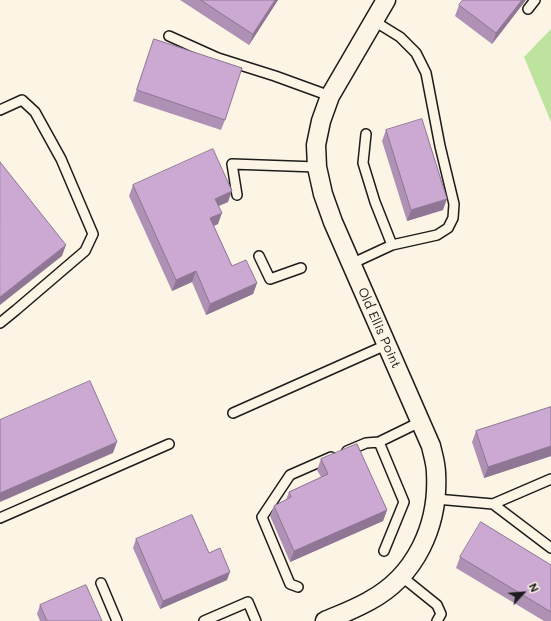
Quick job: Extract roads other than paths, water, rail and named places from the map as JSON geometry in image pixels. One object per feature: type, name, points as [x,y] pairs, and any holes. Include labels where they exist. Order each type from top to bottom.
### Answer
[{"type":"street","name":"Old Ellis Point","points":[[324,621],[370,601],[392,585],[411,566],[423,546],[431,523],[436,499],[436,472],[431,446],[333,222],[323,194],[316,167],[316,145],[321,121],[330,96],[386,0]]},
{"type":"lane","points":[[528,9],[535,0]]},
{"type":"lane","points":[[351,264],[392,245],[436,235],[448,228],[453,218],[454,204],[440,146],[426,73],[416,53],[400,37],[374,20]]},
{"type":"lane","points":[[169,36],[218,58],[275,76],[330,96]]},
{"type":"lane","points":[[0,110],[22,100],[35,112],[61,159],[93,234],[85,251],[0,323]]},
{"type":"lane","points":[[366,134],[363,163],[375,202],[392,245]]},
{"type":"lane","points":[[237,195],[232,164],[316,167]]},
{"type":"lane","points":[[259,256],[270,279],[301,268]]},
{"type":"lane","points":[[233,413],[386,345]]},
{"type":"lane","points":[[298,587],[290,584],[262,517],[290,475],[366,443],[379,442],[420,422]]},
{"type":"lane","points":[[379,442],[404,502],[384,551]]},
{"type":"lane","points":[[0,518],[169,444]]},
{"type":"lane","points":[[436,499],[493,504],[551,479]]},
{"type":"lane","points":[[493,504],[551,548]]},
{"type":"lane","points":[[401,576],[437,605],[441,614],[436,621]]},
{"type":"lane","points":[[100,583],[117,621]]},
{"type":"lane","points":[[204,621],[248,602],[256,621]]}]
